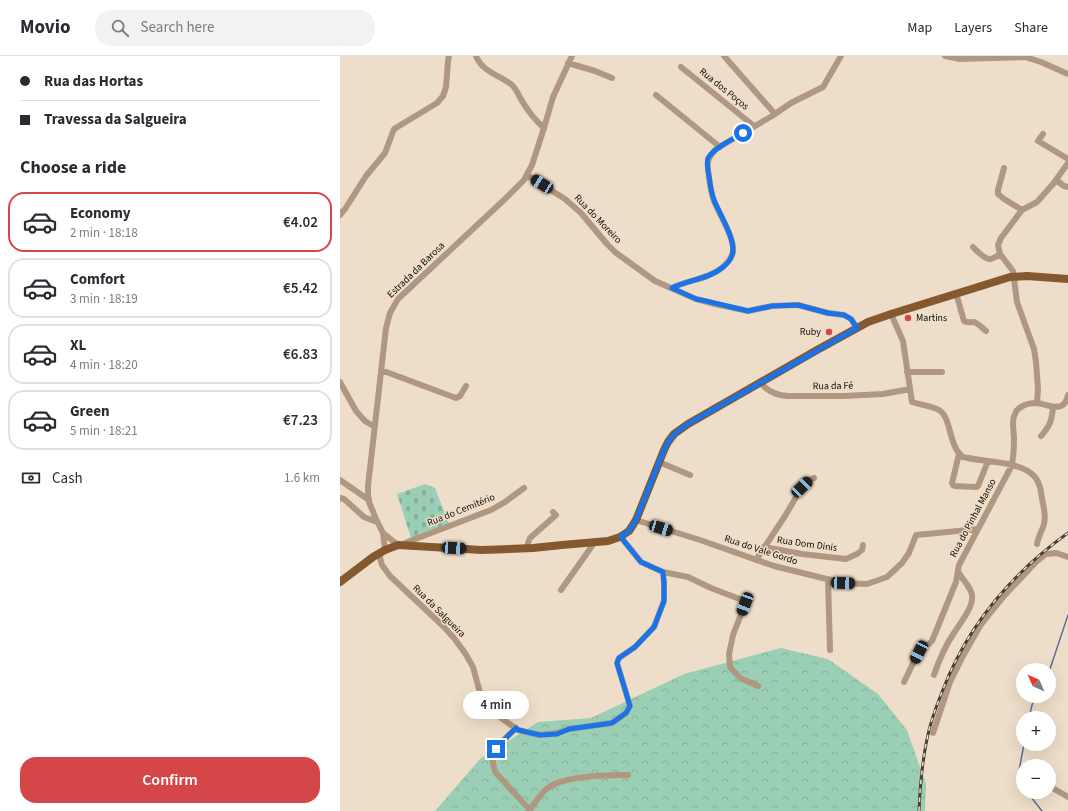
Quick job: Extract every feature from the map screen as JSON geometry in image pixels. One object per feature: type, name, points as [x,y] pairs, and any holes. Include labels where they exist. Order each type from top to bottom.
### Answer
[{"type":"main road","points":[[340,582],[382,552],[400,545],[482,550],[532,548],[612,540],[629,531],[636,520],[659,462],[670,439],[678,431],[857,328],[891,314],[1014,276],[1068,279]]},
{"type":"street","points":[[340,215],[345,210],[366,176],[384,153],[394,129],[437,103],[443,96],[446,87],[448,61],[450,56]]},
{"type":"street","points":[[476,56],[485,68],[508,82],[514,88],[532,116],[544,128]]},
{"type":"street","name":"Estrada da Barosa","points":[[400,545],[383,533],[377,522],[369,500],[368,486],[387,322],[390,313],[394,303],[402,294],[505,199],[527,175],[535,156],[553,97],[572,56]]},
{"type":"street","points":[[724,56],[775,114]]},
{"type":"street","points":[[672,288],[715,272],[724,267],[733,253],[732,241],[714,199],[711,188],[707,163],[709,157],[716,149],[791,103],[823,87],[841,56]]},
{"type":"street","points":[[945,56],[967,59],[1025,57],[1041,62],[1068,74]]},
{"type":"street","points":[[568,64],[595,71],[612,78]]},
{"type":"street","name":"Rua dos Poços","points":[[681,67],[754,126]]},
{"type":"street","points":[[656,95],[720,147]]},
{"type":"street","points":[[1043,134],[1038,141],[1068,160]]},
{"type":"street","points":[[1068,163],[1037,202],[1022,210],[1001,238],[998,245],[1000,254],[1013,271],[1017,302],[1034,349],[1038,389],[1037,403],[1053,407],[1058,406],[1064,403],[1068,395]]},
{"type":"street","points":[[1004,168],[998,194],[1022,210]]},
{"type":"street","name":"Rua do Moreiro","points":[[527,175],[565,199],[581,213],[615,252],[655,280],[672,288],[715,304],[748,311],[772,306],[798,305],[828,313],[844,315],[851,319],[857,328]]},
{"type":"street","points":[[1056,180],[1068,187]]},
{"type":"street","points":[[973,247],[988,259],[992,259],[1000,254]]},
{"type":"street","points":[[956,293],[964,321],[977,323],[986,331]]},
{"type":"street","points":[[891,314],[903,341],[912,402],[939,410],[945,416],[954,445],[959,454],[963,457],[1012,464],[1030,472],[1037,480],[1044,506],[1044,524],[1037,544]]},
{"type":"street","points":[[381,370],[456,398],[460,396],[466,386]]},
{"type":"street","points":[[907,372],[942,372]]},
{"type":"street","points":[[340,382],[356,411],[365,421],[375,427]]},
{"type":"street","name":"Rua da Fé","points":[[761,383],[767,389],[780,396],[844,396],[883,394],[910,389]]},
{"type":"street","name":"Rua do Pinhal Manso","points":[[904,682],[921,647],[932,641],[951,594],[959,565],[1012,464],[1014,457],[1015,414],[1023,406],[1037,403]]},
{"type":"street","points":[[1041,436],[1048,428],[1053,407]]},
{"type":"street","points":[[959,454],[952,483],[955,486],[978,486],[988,461]]},
{"type":"street","points":[[659,462],[690,475]]},
{"type":"street","points":[[756,560],[802,487],[814,478]]},
{"type":"street","points":[[340,480],[369,500]]},
{"type":"street","name":"Rua do Cemitério","points":[[400,545],[491,510],[524,488]]},
{"type":"street","points":[[340,498],[344,499],[364,517],[377,522]]},
{"type":"street","points":[[532,548],[528,543],[530,538],[556,515],[553,512]]},
{"type":"street","name":"Rua do Vale Gordo","points":[[636,520],[700,540],[774,566],[843,583],[867,584],[887,577],[902,563],[909,553],[916,534],[978,529]]},
{"type":"street","name":"Estrada da Barosa","points":[[382,552],[383,533]]},
{"type":"street","points":[[621,536],[641,562],[663,572],[688,577],[742,600],[745,604],[733,635],[729,654],[730,667],[740,678],[758,686]]},
{"type":"street","points":[[560,590],[592,546],[592,542]]},
{"type":"street","name":"Rua Dom Dinis","points":[[764,547],[802,554],[846,559],[862,550],[863,545]]},
{"type":"street","name":"Rua da Salgueira","points":[[382,552],[382,565],[390,576],[443,626],[465,653],[473,668],[484,701],[490,710],[518,730],[540,735],[557,734],[569,729],[612,723],[626,713],[630,706],[617,663],[619,658],[635,647],[654,627],[664,601],[663,572]]},
{"type":"street","points":[[933,733],[950,682],[980,626],[1004,596],[1036,562],[1046,554],[1056,553],[1068,558]]},
{"type":"street","points":[[934,675],[942,655],[972,600],[972,594],[968,584],[960,576],[958,571]]},
{"type":"street","points":[[828,579],[830,650]]},
{"type":"street","points":[[516,728],[496,749],[492,761],[496,773],[529,811],[541,794],[549,787],[557,783],[578,779],[628,775]]},
{"type":"street","points":[[1056,790],[1068,797]]},
{"type":"green space","points":[[425,484],[435,488],[449,524],[411,538],[397,494]]},
{"type":"green space","points":[[781,648],[828,659],[878,694],[907,730],[926,784],[925,811],[435,811],[480,759],[538,722],[591,718],[684,674]]},
{"type":"waterway","points":[[1052,663],[1068,615]]},
{"type":"waterway","points":[[1031,711],[1033,703]]},
{"type":"waterway","points":[[1021,759],[1023,751]]},
{"type":"waterway","points":[[1033,799],[1042,811]]},
{"type":"railway","points":[[919,811],[925,748],[930,727],[942,692],[964,645],[993,603],[1010,584],[1047,549],[1068,533]]},
{"type":"place","name":"Martins","points":[[908,318]]},
{"type":"place","name":"Ruby","points":[[829,332]]},
{"type":"route","points":[[496,749],[516,728],[518,730],[540,735],[557,734],[569,729],[612,723],[626,713],[630,706],[617,663],[619,658],[635,647],[654,627],[664,601],[664,583],[663,572],[641,562],[621,536],[629,531],[636,520],[664,450],[670,439],[674,434],[688,424],[857,328],[851,319],[844,315],[821,312],[798,305],[772,306],[748,311],[696,299],[672,288],[715,272],[724,267],[731,258],[733,253],[732,241],[714,199],[707,163],[709,157],[716,149],[743,133]]}]
